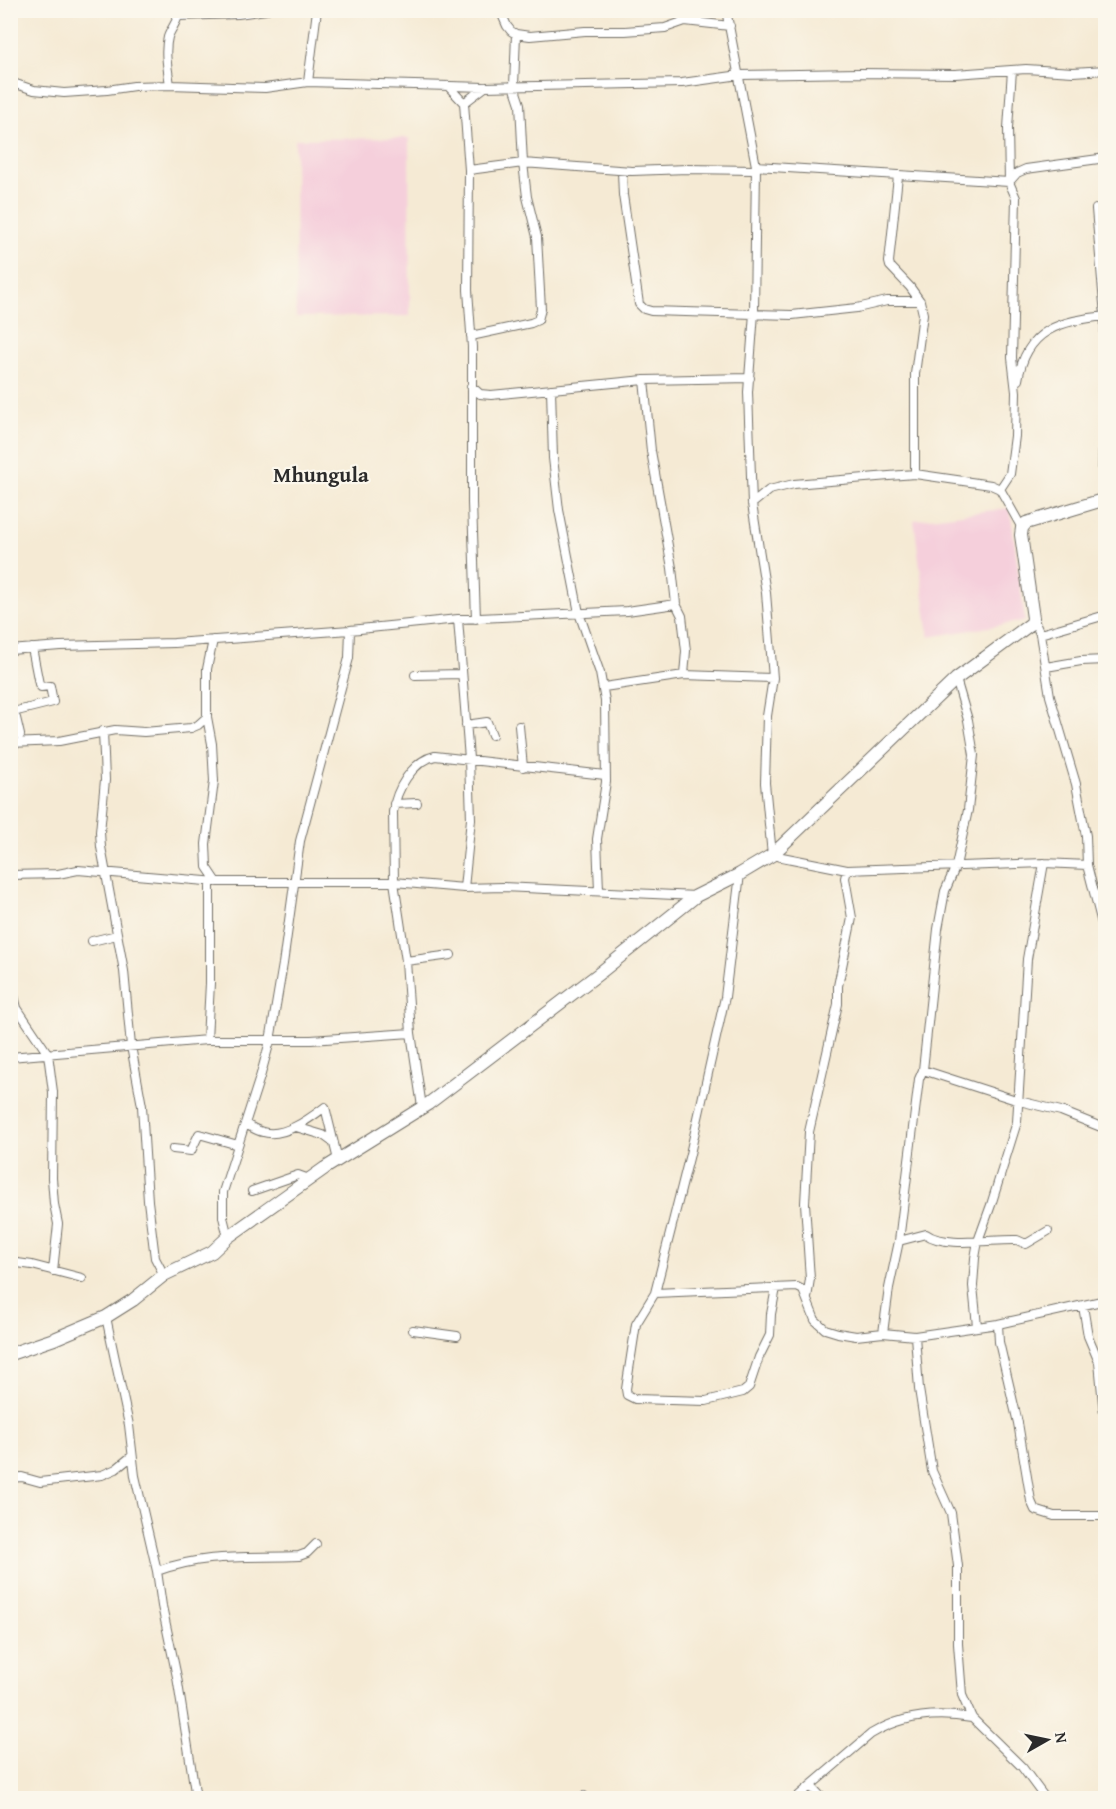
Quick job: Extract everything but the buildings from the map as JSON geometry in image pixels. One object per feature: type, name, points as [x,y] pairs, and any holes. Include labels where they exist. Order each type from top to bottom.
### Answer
[{"type":"street","points":[[170,85],[167,45],[179,13],[238,14],[266,10]]},
{"type":"street","points":[[308,82],[317,10]]},
{"type":"street","points":[[500,10],[507,26],[516,34],[530,36],[665,28],[690,21],[730,26]]},
{"type":"street","points":[[726,10],[740,75],[755,168],[754,314],[748,392],[750,481],[766,593],[773,678],[767,716],[765,783],[772,855]]},
{"type":"street","points":[[471,336],[531,323],[540,316],[537,237],[527,197],[520,104],[514,86],[516,34]]},
{"type":"street","points":[[10,82],[33,90],[64,93],[170,85],[265,88],[308,82],[485,87],[682,83],[740,75],[955,74],[1047,69],[1073,72],[1106,70]]},
{"type":"street","points":[[1012,70],[1008,128],[1009,182],[1016,198],[1012,358],[1016,392]]},
{"type":"street","points":[[448,86],[464,103],[469,170],[468,290],[471,336],[472,503],[476,619]]},
{"type":"street","points":[[464,103],[485,87]]},
{"type":"street","points":[[1009,182],[1017,173],[1026,169],[1106,158]]},
{"type":"street","points":[[469,170],[523,163],[622,171],[755,168],[1009,182]]},
{"type":"street","points":[[622,171],[623,195],[639,304],[644,309],[792,315],[857,308],[886,301],[920,301]]},
{"type":"street","points":[[898,176],[889,262],[920,301],[923,320],[915,374],[915,474]]},
{"type":"street","points":[[1022,528],[1032,520],[1104,500],[1105,316],[1096,209]]},
{"type":"street","points":[[1000,489],[1010,474],[1015,436],[1016,392],[1020,364],[1027,348],[1034,340],[1068,322],[1105,316]]},
{"type":"street","points":[[471,386],[480,394],[491,395],[644,380],[750,378]]},
{"type":"street","points":[[644,380],[651,451],[672,568],[676,604],[682,616],[685,643],[684,675]]},
{"type":"street","points":[[551,389],[553,458],[559,510],[579,613],[604,687],[605,775],[597,839],[599,891]]},
{"type":"street","points":[[752,504],[769,489],[794,484],[915,474],[991,485],[1000,489],[1022,528],[1022,543],[1033,618],[1040,634],[1050,696],[1076,783],[1086,836],[1088,865],[1104,919],[1106,939]]},
{"type":"street","points":[[750,481],[769,489]]},
{"type":"street","points":[[10,650],[174,643],[350,630],[458,619],[627,611],[676,604]]},
{"type":"street","points":[[1040,634],[1106,615]]},
{"type":"street","points":[[10,1354],[54,1339],[106,1317],[133,1300],[164,1275],[219,1247],[228,1237],[309,1179],[422,1107],[601,972],[696,896],[772,855],[956,679],[1029,625],[1033,618]]},
{"type":"street","points":[[458,619],[469,759],[471,819],[464,888]]},
{"type":"street","points":[[228,1237],[223,1217],[223,1192],[270,1041],[283,964],[293,882],[303,831],[349,658],[350,630]]},
{"type":"street","points":[[207,1040],[214,882],[206,860],[207,826],[214,780],[212,744],[207,717],[207,669],[213,640]]},
{"type":"street","points":[[17,711],[53,702],[50,686],[41,687],[39,684],[32,648]]},
{"type":"street","points":[[1046,667],[1106,660]]},
{"type":"street","points":[[415,675],[461,674]]},
{"type":"street","points":[[604,687],[684,675],[773,678]]},
{"type":"street","points":[[883,1333],[899,1241],[919,1079],[923,1070],[938,929],[945,891],[956,866],[968,810],[974,756],[968,720],[956,679]]},
{"type":"street","points":[[10,743],[59,741],[123,729],[144,732],[191,728],[207,717]]},
{"type":"street","points":[[10,718],[16,718],[20,735]]},
{"type":"street","points":[[466,725],[487,722],[492,735]]},
{"type":"street","points":[[519,726],[523,767]]},
{"type":"street","points":[[104,731],[105,780],[100,832],[124,971],[131,1046],[142,1106],[148,1201],[155,1258],[164,1275]]},
{"type":"street","points":[[422,1107],[411,1033],[406,961],[394,882],[394,804],[406,779],[422,761],[435,756],[605,775]]},
{"type":"street","points":[[394,804],[417,803]]},
{"type":"street","points":[[772,855],[847,870],[1044,863],[1088,865]]},
{"type":"street","points":[[976,1326],[973,1286],[978,1240],[1017,1122],[1027,959],[1044,863]]},
{"type":"street","points":[[10,875],[58,874],[78,870],[214,882],[394,882],[464,888],[502,887],[696,896]]},
{"type":"street","points":[[807,1298],[810,1279],[805,1203],[809,1132],[838,1004],[841,969],[852,918],[845,878],[847,870]]},
{"type":"street","points":[[740,874],[725,998],[690,1154],[655,1293],[636,1324],[626,1392],[635,1399],[694,1402],[740,1394],[749,1387],[759,1357],[770,1335],[776,1288]]},
{"type":"street","points":[[92,941],[117,935]]},
{"type":"street","points":[[406,961],[451,955]]},
{"type":"street","points":[[10,980],[17,1008],[48,1054],[53,1092],[52,1178],[58,1224],[53,1271]]},
{"type":"street","points":[[10,1057],[207,1040],[311,1040],[411,1033]]},
{"type":"street","points":[[923,1070],[1019,1101],[1061,1111],[1106,1129]]},
{"type":"street","points":[[245,1124],[264,1133],[297,1127],[325,1107],[338,1160]]},
{"type":"street","points":[[297,1127],[323,1135],[334,1143]]},
{"type":"street","points":[[173,1149],[191,1151],[199,1134],[238,1145]]},
{"type":"street","points":[[252,1191],[298,1175],[309,1179]]},
{"type":"street","points":[[899,1241],[926,1234],[931,1238],[939,1239],[1017,1240],[1026,1244],[1048,1231]]},
{"type":"street","points":[[10,1262],[32,1264],[82,1278]]},
{"type":"street","points":[[655,1293],[800,1288],[807,1298],[815,1320],[825,1329],[838,1334],[856,1336],[883,1333],[915,1336],[998,1324],[1106,1300]]},
{"type":"street","points":[[1083,1306],[1088,1336],[1100,1371],[1106,1425]]},
{"type":"street","points":[[106,1317],[124,1397],[132,1456],[177,1677],[196,1798]]},
{"type":"street","points":[[998,1324],[999,1342],[1035,1510],[1054,1516],[1106,1516]]},
{"type":"street","points":[[413,1330],[456,1336]]},
{"type":"street","points":[[915,1336],[919,1389],[932,1471],[944,1494],[952,1522],[958,1566],[958,1644],[962,1695],[972,1718],[1023,1767],[1046,1798]]},
{"type":"street","points":[[10,1478],[22,1477],[40,1482],[102,1475],[116,1469],[132,1456]]},
{"type":"street","points":[[157,1571],[211,1558],[299,1556],[307,1553],[316,1544]]},
{"type":"street","points":[[796,1798],[871,1734],[884,1726],[910,1718],[927,1716],[951,1715],[972,1718]]},
{"type":"street","points":[[812,1786],[822,1798]]},
{"type":"shaded area","points":[[409,138],[410,316],[296,317],[295,139]]},
{"type":"shaded area","points":[[1010,508],[1025,621],[929,637],[914,520]]},
{"type":"district","name":"Mhungula","points":[[321,475]]}]
